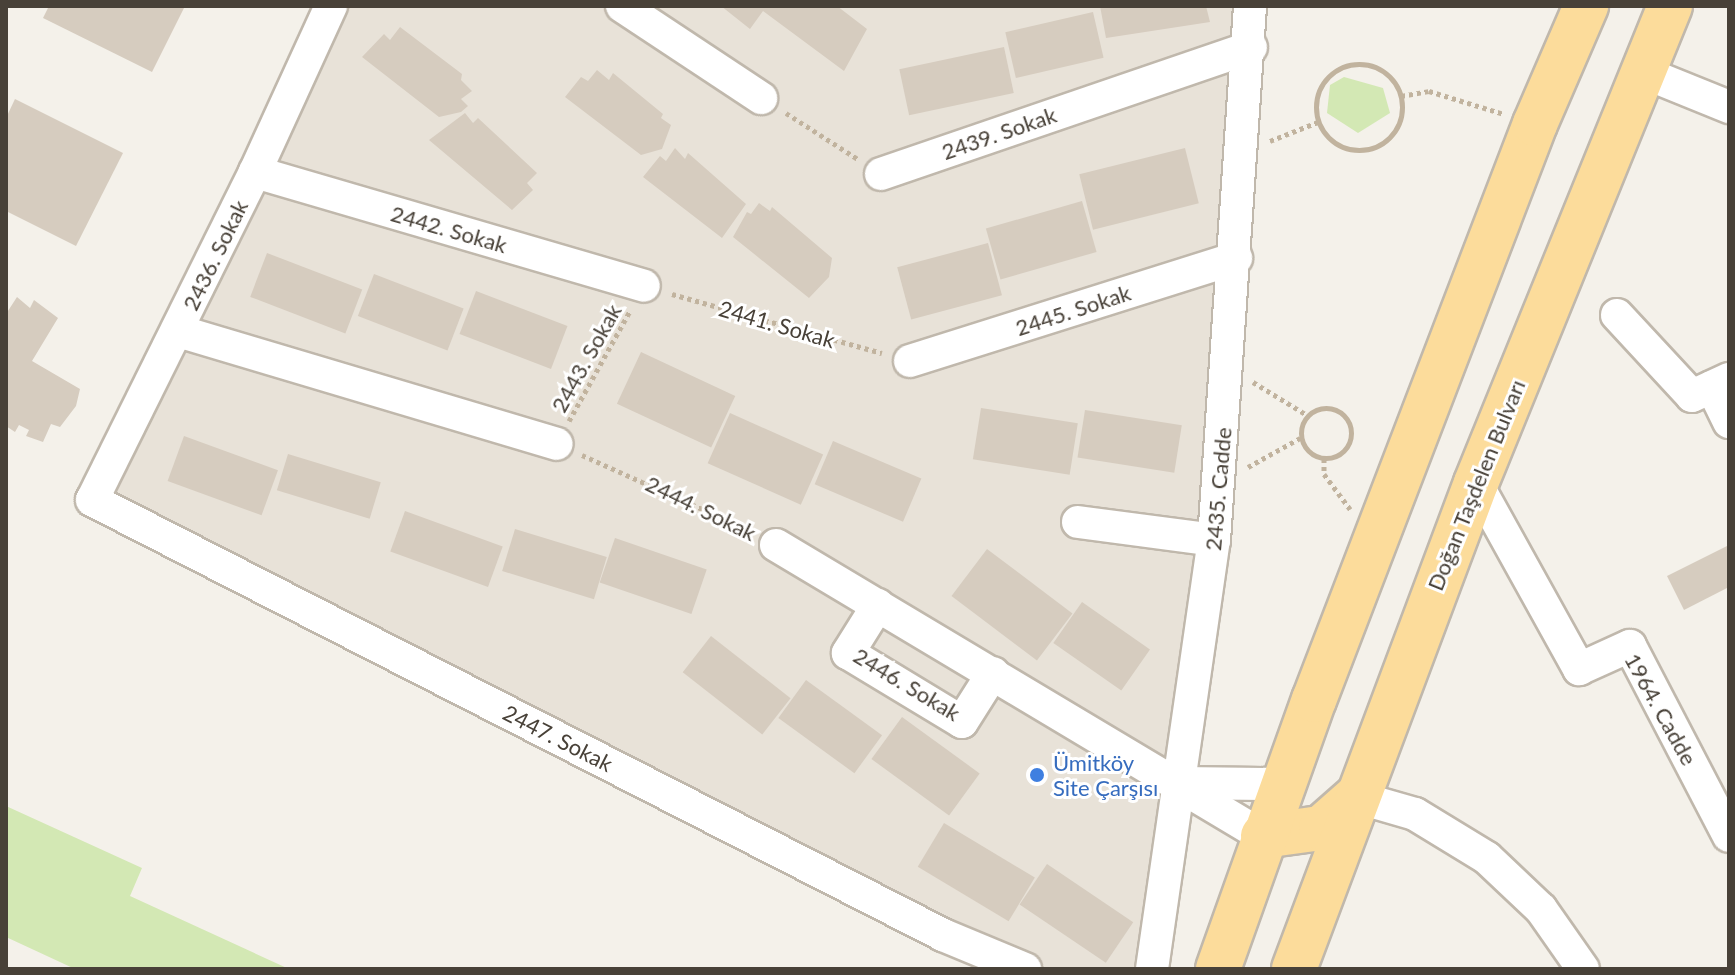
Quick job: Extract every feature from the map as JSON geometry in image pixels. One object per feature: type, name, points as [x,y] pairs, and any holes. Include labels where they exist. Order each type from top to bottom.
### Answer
[{"type":"main road","points":[[1218,969],[1263,836],[1374,541],[1535,124],[1586,6]]},
{"type":"main road","name":"Doğan Taşdelen Bulvarı","points":[[1294,969],[1476,483],[1670,6]]},
{"type":"main road","points":[[1282,784],[1323,786],[1356,797]]},
{"type":"main road","points":[[1263,836],[1321,828],[1356,797]]},
{"type":"street","name":"2436. Sokak","points":[[92,500],[255,172],[331,6]]},
{"type":"street","points":[[622,6],[761,98]]},
{"type":"street","name":"2435. Cadde","points":[[1152,969],[1220,484],[1251,47],[1250,6]]},
{"type":"street","name":"2439. Sokak","points":[[881,174],[1251,47]]},
{"type":"street","points":[[1645,73],[1729,107]]},
{"type":"street","name":"2442. Sokak","points":[[255,172],[644,286]]},
{"type":"street","name":"2445. Sokak","points":[[910,361],[1236,258]]},
{"type":"street","points":[[1617,315],[1692,396],[1720,383],[1729,422]]},
{"type":"street","points":[[178,331],[556,444]]},
{"type":"street","name":"1964. Cadde","points":[[1476,483],[1579,669],[1630,646],[1729,836]]},
{"type":"street","name":"2447. Sokak","points":[[92,500],[943,935],[1025,969]]},
{"type":"street","points":[[1078,522],[1214,540]]},
{"type":"street","name":"2444. Sokak","points":[[776,545],[1180,783],[1263,836]]},
{"type":"street","name":"2446. Sokak","points":[[878,605],[848,653],[962,722],[993,673]]},
{"type":"street","name":"2444. Sokak","points":[[1180,783],[1282,784]]},
{"type":"street","points":[[1356,797],[1415,814],[1487,858],[1541,909],[1583,969]]},
{"type":"path","points":[[1346,66],[1374,67],[1396,84],[1401,96],[1398,125],[1378,146],[1364,150],[1337,144],[1318,122],[1318,94],[1324,82],[1346,66]]},
{"type":"path","points":[[1401,96],[1429,91],[1535,124]]},
{"type":"path","points":[[761,98],[881,174]]},
{"type":"path","points":[[1244,152],[1318,122]]},
{"type":"path","name":"2441. Sokak","points":[[644,286],[910,361]]},
{"type":"path","name":"2443. Sokak","points":[[556,444],[644,286]]},
{"type":"path","points":[[1228,379],[1258,382],[1307,415]]},
{"type":"path","points":[[1300,438],[1308,453],[1324,459],[1346,449],[1350,424],[1331,408],[1307,415]]},
{"type":"path","points":[[1220,484],[1300,438],[1307,415]]},
{"type":"path","name":"2444. Sokak","points":[[556,444],[677,494],[776,545]]},
{"type":"path","points":[[1324,459],[1324,474],[1374,541]]},
{"type":"shaded area","points":[[331,6],[1250,6],[1251,47],[1152,969],[1025,969],[92,500]]},
{"type":"green space","points":[[1344,77],[1383,88],[1390,113],[1358,133],[1327,113],[1330,85]]},
{"type":"green space","points":[[6,806],[142,868],[130,896],[289,969],[75,969],[6,937]]},
{"type":"building","points":[[49,6],[185,6],[152,72],[43,18]]},
{"type":"building","points":[[721,6],[837,6],[867,29],[844,71],[763,11],[750,29]]},
{"type":"building","points":[[1100,6],[1206,6],[1210,22],[1106,38]]},
{"type":"building","points":[[1093,12],[1104,58],[1016,78],[1005,32]]},
{"type":"building","points":[[400,27],[462,74],[461,80],[472,91],[461,99],[468,106],[461,112],[439,117],[362,57],[384,34],[390,40]]},
{"type":"building","points":[[1004,47],[1014,93],[909,115],[899,69]]},
{"type":"building","points":[[597,70],[609,80],[613,73],[663,114],[661,118],[671,125],[662,149],[641,155],[565,97],[581,77],[588,81]]},
{"type":"building","points":[[15,99],[123,153],[76,246],[6,211],[6,118]]},
{"type":"building","points":[[465,113],[473,123],[478,118],[537,173],[527,183],[533,190],[512,210],[429,140]]},
{"type":"building","points":[[675,148],[685,159],[688,153],[746,204],[722,238],[643,177],[660,156],[666,161]]},
{"type":"building","points":[[1185,148],[1199,203],[1093,230],[1079,174]]},
{"type":"building","points":[[1082,201],[1097,252],[1000,280],[986,229]]},
{"type":"building","points":[[759,203],[770,211],[772,207],[832,258],[829,277],[809,298],[733,237],[747,212],[751,214]]},
{"type":"building","points":[[988,243],[1002,295],[911,319],[897,267]]},
{"type":"building","points":[[267,253],[362,290],[345,333],[250,297]]},
{"type":"building","points":[[374,274],[464,308],[447,350],[358,316]]},
{"type":"building","points":[[476,291],[567,326],[551,369],[460,334]]},
{"type":"building","points":[[17,297],[30,308],[34,300],[58,318],[32,361],[80,389],[76,406],[60,427],[51,424],[43,442],[26,436],[29,430],[19,425],[15,432],[6,426],[6,314]]},
{"type":"building","points":[[641,352],[735,396],[711,448],[617,404]]},
{"type":"building","points":[[981,408],[1078,423],[1070,475],[973,459]]},
{"type":"building","points":[[1085,410],[1182,425],[1174,473],[1077,457]]},
{"type":"building","points":[[730,413],[823,454],[801,505],[708,463]]},
{"type":"building","points":[[184,436],[278,470],[262,515],[168,481]]},
{"type":"building","points":[[833,441],[921,479],[903,522],[815,484]]},
{"type":"building","points":[[288,454],[381,482],[370,519],[277,490]]},
{"type":"building","points":[[405,511],[503,547],[488,587],[390,551]]},
{"type":"building","points":[[515,529],[607,557],[594,599],[502,571]]},
{"type":"building","points":[[615,538],[707,570],[691,614],[600,582]]},
{"type":"building","points":[[1729,545],[1729,587],[1684,610],[1667,576]]},
{"type":"building","points":[[987,549],[1072,613],[1037,661],[951,596]]},
{"type":"building","points":[[1082,602],[1150,650],[1121,691],[1053,643]]},
{"type":"building","points":[[711,636],[791,698],[762,734],[683,672]]},
{"type":"building","points":[[806,680],[882,735],[854,773],[778,718]]},
{"type":"building","points":[[902,717],[980,773],[949,815],[871,759]]},
{"type":"building","points":[[944,823],[1035,878],[1009,921],[918,867]]},
{"type":"building","points":[[1047,864],[1133,922],[1106,963],[1020,905]]},
{"type":"place","name":"Ümitköy Site Çarşısı","points":[[1037,775]]}]
